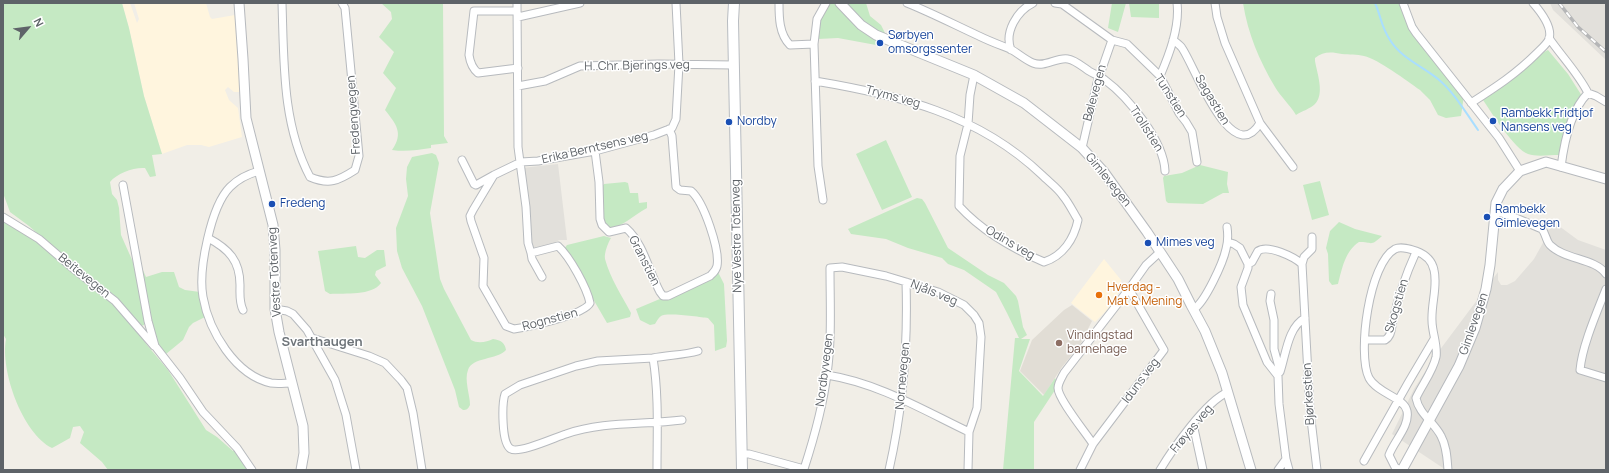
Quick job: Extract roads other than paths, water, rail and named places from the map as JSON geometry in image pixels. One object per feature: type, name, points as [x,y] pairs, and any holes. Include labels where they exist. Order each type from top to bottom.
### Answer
[{"type":"main road","name":"Nye Vestre Totenveg","points":[[734,3],[742,470]]},
{"type":"street","name":"Vestre Totenveg","points":[[239,3],[244,59],[246,118],[274,234],[275,309],[279,332],[300,414],[304,436],[304,453],[301,470]]},
{"type":"street","name":"Fredengvegen","points":[[282,3],[284,72],[290,121],[300,154],[310,177],[320,181],[331,182],[342,179],[355,170],[359,156],[345,8],[342,3]]},
{"type":"street","points":[[471,3],[474,11],[469,55],[474,70],[478,73],[518,68]]},
{"type":"street","points":[[517,3],[518,147],[521,162],[520,170],[526,207],[528,243],[532,259],[542,277]]},
{"type":"street","points":[[474,11],[518,14],[580,3]]},
{"type":"street","points":[[669,129],[675,124],[676,119],[679,64],[676,3]]},
{"type":"street","points":[[779,3],[781,26],[787,41],[790,44],[814,44]]},
{"type":"street","points":[[823,200],[818,166],[814,44],[817,19],[826,3]]},
{"type":"street","name":"Gimlevegen","points":[[840,3],[858,22],[876,35],[974,75],[1024,103],[1082,148],[1104,172],[1178,279],[1194,309],[1215,356],[1228,392],[1251,470]]},
{"type":"street","name":"Trollstien","points":[[907,3],[948,20],[1011,50],[1033,64],[1041,66],[1056,59],[1069,58],[1106,80],[1137,113],[1163,155],[1165,161],[1165,171]]},
{"type":"street","points":[[1011,50],[1008,43],[1013,25],[1024,7],[1033,3]]},
{"type":"street","name":"Tunstien","points":[[1060,3],[1112,40],[1127,44],[1160,76],[1179,113],[1192,132],[1197,162]]},
{"type":"street","points":[[1160,76],[1173,40],[1178,11],[1177,3]]},
{"type":"street","points":[[1215,3],[1217,17],[1225,43],[1260,123],[1293,168]]},
{"type":"street","points":[[1404,3],[1412,27],[1425,47],[1499,138],[1520,171],[1546,162],[1606,178]]},
{"type":"street","points":[[1533,3],[1545,20],[1549,30],[1549,38],[1581,79],[1588,93],[1606,102]]},
{"type":"street","points":[[1471,103],[1511,77],[1542,48],[1549,38]]},
{"type":"street","name":"Bølevegen","points":[[1082,148],[1099,76],[1112,40]]},
{"type":"street","name":"Sagastien","points":[[1173,40],[1184,50],[1218,114],[1231,130],[1240,135],[1250,134],[1260,123]]},
{"type":"street","name":"H. Chr. Bjerings veg","points":[[518,86],[545,80],[580,66],[679,64],[734,65]]},
{"type":"street","name":"Odins veg","points":[[968,124],[1006,146],[1030,163],[1063,196],[1078,220],[1071,240],[1062,253],[1044,262],[1030,256],[969,218],[959,206],[960,156],[968,124],[970,95],[974,75]]},
{"type":"street","name":"Tryms veg","points":[[815,81],[860,88],[896,97],[939,110],[968,124]]},
{"type":"street","points":[[1561,166],[1571,121],[1583,98],[1588,93]]},
{"type":"street","name":"Erika Berntsens veg","points":[[521,162],[538,162],[595,151],[669,129]]},
{"type":"street","name":"Granstien","points":[[595,151],[599,182],[600,219],[602,225],[609,232],[626,228],[630,232],[643,254],[660,292],[663,296],[668,296],[710,276],[716,271],[717,265],[711,228],[699,200],[691,191],[680,190],[676,187],[672,136],[669,129]]},
{"type":"street","points":[[462,160],[474,184],[476,185],[521,162]]},
{"type":"street","points":[[259,171],[246,176],[227,190],[215,213],[208,238],[202,279],[203,296],[208,315],[217,335],[237,363],[252,375],[271,383],[292,383]]},
{"type":"street","name":"Gimlevegen","points":[[1401,470],[1459,366],[1475,328],[1486,289],[1490,265],[1496,203],[1503,189],[1520,171]]},
{"type":"street","name":"Rognstien","points":[[494,175],[470,216],[474,233],[484,258],[483,286],[506,326],[514,329],[522,328],[577,313],[588,307],[590,304],[587,292],[568,257],[558,246],[531,253]]},
{"type":"street","name":"Beitevegen","points":[[123,185],[142,288],[155,346]]},
{"type":"street","points":[[1495,211],[1537,226],[1546,234],[1549,243],[1553,248],[1570,257],[1597,267],[1606,274]]},
{"type":"street","name":"Beitevegen","points":[[3,217],[39,239],[70,266],[115,301],[132,319],[151,344],[155,346],[180,378],[203,412],[237,448],[252,470]]},
{"type":"street","points":[[1194,309],[1203,301],[1209,291],[1224,257],[1228,242],[1228,227]]},
{"type":"street","points":[[1248,264],[1252,262],[1258,251],[1266,249],[1285,254],[1302,264],[1304,257],[1312,249],[1312,237]]},
{"type":"street","points":[[208,238],[218,244],[235,260],[240,283],[241,306],[243,310]]},
{"type":"street","points":[[1228,242],[1240,248],[1248,264],[1241,287],[1243,305],[1267,362],[1279,373]]},
{"type":"street","points":[[1401,470],[1395,467],[1389,455],[1392,446],[1405,425],[1407,411],[1402,402],[1377,388],[1369,377],[1364,349],[1366,316],[1370,293],[1375,279],[1386,258],[1395,250],[1402,248],[1416,252],[1428,259],[1434,270],[1435,283],[1432,309],[1436,357],[1416,398],[1417,404],[1422,412],[1437,429],[1445,443],[1448,470]]},
{"type":"street","points":[[1093,444],[1066,406],[1060,396],[1058,387],[1064,373],[1146,265],[1160,252]]},
{"type":"street","name":"Skogstien","points":[[1365,340],[1385,340],[1390,335],[1400,294],[1407,272],[1416,252]]},
{"type":"street","name":"Bjørkestien","points":[[1302,264],[1312,443],[1317,470]]},
{"type":"street","name":"Nordbyvegen","points":[[742,454],[749,454],[804,470],[817,426],[827,374],[831,325],[830,268]]},
{"type":"street","name":"Njåls veg","points":[[830,268],[842,268],[886,276],[938,292],[964,304],[974,315],[979,323],[980,337],[977,408],[969,432],[968,470]]},
{"type":"street","name":"Nornevegen","points":[[889,470],[902,399],[907,330],[906,282]]},
{"type":"street","name":"Iduns veg","points":[[1080,470],[1093,444],[1164,350],[1129,289]]},
{"type":"street","points":[[1606,289],[1580,364],[1580,370],[1606,378]]},
{"type":"street","name":"Bjørkestien","points":[[1271,294],[1270,301],[1274,320],[1274,349],[1279,373],[1279,404],[1286,459],[1289,470]]},
{"type":"street","points":[[275,309],[293,314],[312,338],[334,380],[344,407],[356,470]]},
{"type":"street","name":"Bjørkestien","points":[[1279,373],[1292,330],[1305,318]]},
{"type":"street","points":[[312,338],[385,363],[401,380],[407,388],[413,413],[422,470]]},
{"type":"street","points":[[1364,461],[1434,339]]},
{"type":"street","points":[[682,420],[601,426],[569,433],[516,450],[510,449],[507,445],[504,428],[503,399],[505,394],[520,385],[576,366],[598,361],[653,358],[698,351]]},
{"type":"street","points":[[653,358],[657,383],[657,470]]},
{"type":"street","points":[[827,374],[858,380],[902,399],[969,432]]},
{"type":"street","name":"Frøyas veg","points":[[1160,470],[1182,436],[1213,403],[1223,394],[1228,392]]},
{"type":"street","points":[[1193,424],[1203,470]]},
{"type":"street","points":[[1278,470],[1286,459]]},
{"type":"waterway","points":[[1375,3],[1385,31],[1390,40],[1406,57],[1432,74],[1444,84],[1460,103],[1478,130]]},
{"type":"railway","points":[[1559,3],[1578,27],[1606,52]]},
{"type":"place","name":"Sørbyen omsorgssenter","points":[[880,43]]},
{"type":"place","name":"Rambekk Fridtjof Nansens veg","points":[[1493,121]]},
{"type":"place","name":"Nordby","points":[[729,122]]},
{"type":"place","name":"Fredeng","points":[[272,204]]},
{"type":"place","name":"Rambekk Gimlevegen","points":[[1487,217]]},
{"type":"place","name":"Mimes veg","points":[[1148,243]]},
{"type":"place","name":"Hverdag - Mat & Mening","points":[[1099,295]]},
{"type":"place","name":"Vindingstad barnehage","points":[[1059,343]]},
{"type":"district","name":"Svarthaugen","points":[[322,342]]}]
